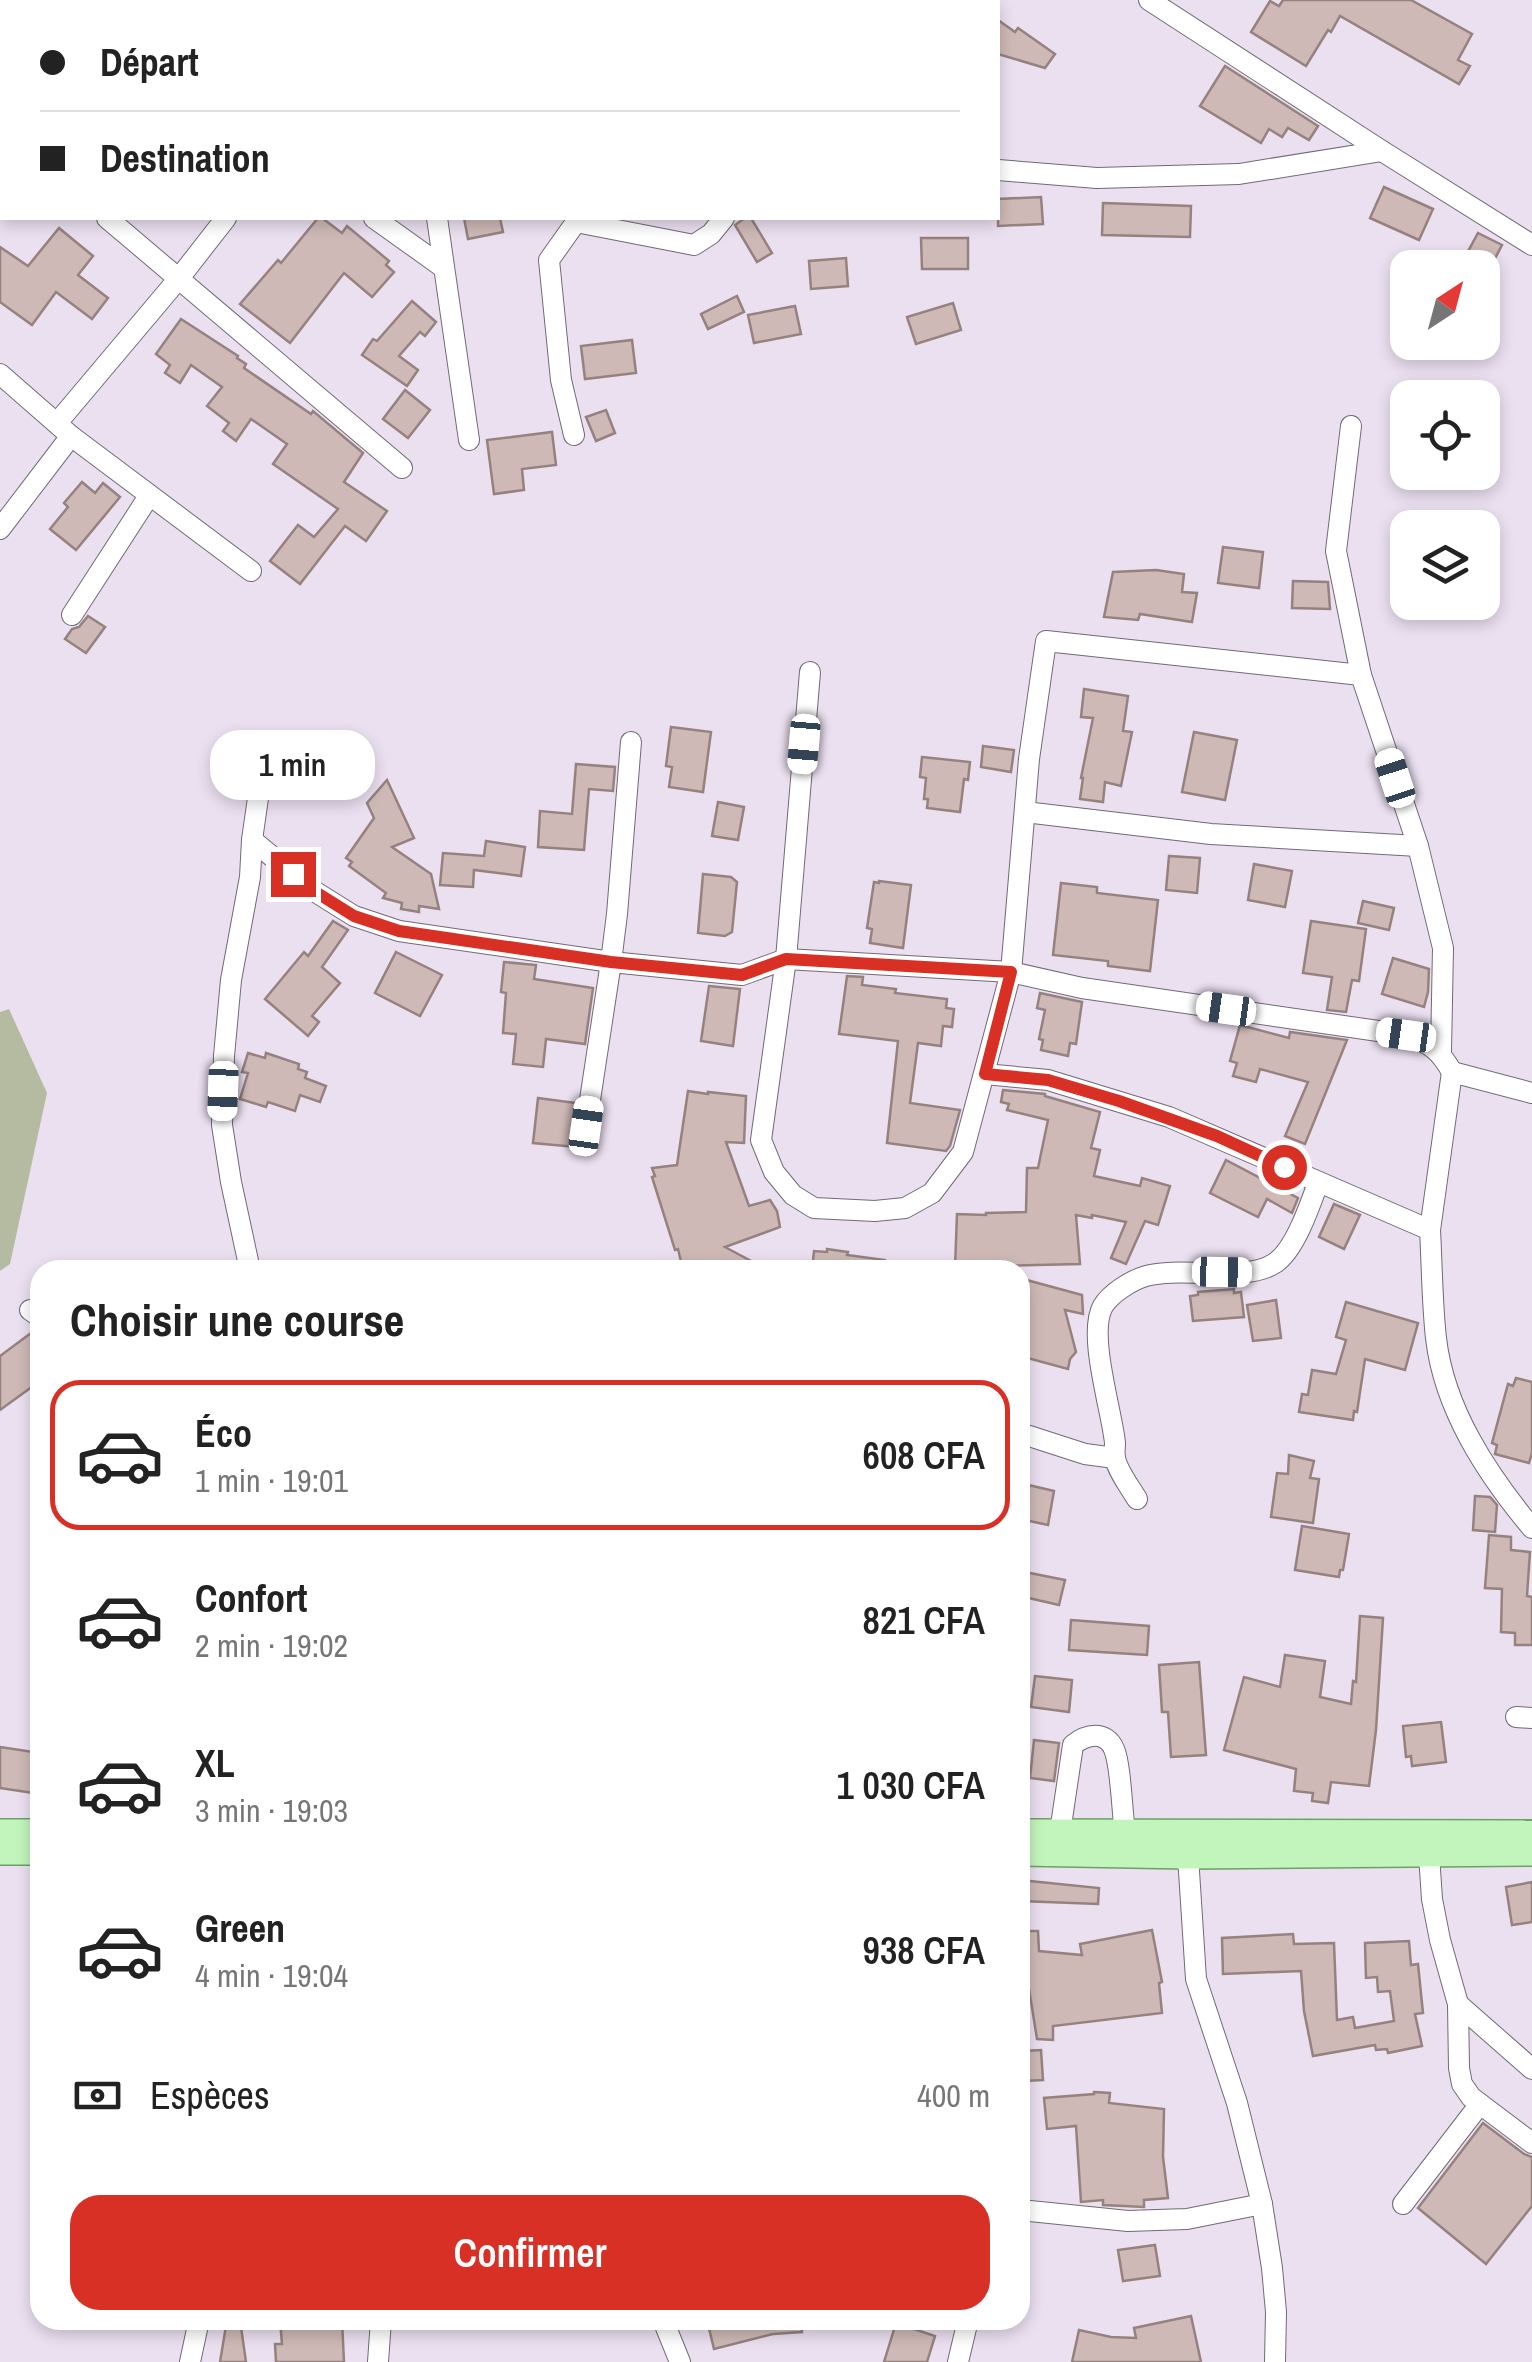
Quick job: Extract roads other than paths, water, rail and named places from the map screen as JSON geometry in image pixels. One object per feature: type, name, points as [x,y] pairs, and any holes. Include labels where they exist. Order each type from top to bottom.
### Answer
[{"type":"main road","points":[[0,1832],[30,1832]]},
{"type":"main road","points":[[1030,1832],[1532,1833]]},
{"type":"main road","points":[[0,1852],[30,1852]]},
{"type":"main road","points":[[1030,1854],[1532,1853]]},
{"type":"street","points":[[1149,0],[1532,245]]},
{"type":"street","points":[[1000,170],[1096,178],[1238,174],[1382,152]]},
{"type":"street","points":[[109,220],[402,468]]},
{"type":"street","points":[[0,529],[64,430],[224,220]]},
{"type":"street","points":[[377,220],[444,268]]},
{"type":"street","points":[[437,220],[469,440]]},
{"type":"street","points":[[574,435],[562,380],[549,260],[576,222],[694,244],[711,234],[722,220]]},
{"type":"street","points":[[0,374],[64,430],[250,571]]},
{"type":"street","points":[[1351,426],[1336,551],[1361,675],[1418,846],[1443,948],[1440,1052]]},
{"type":"street","points":[[72,615],[149,496]]},
{"type":"street","points":[[810,672],[786,959],[761,1140],[774,1172],[793,1194],[814,1208],[875,1211],[905,1208],[932,1193],[964,1152],[1011,972],[1029,759],[1046,641],[1361,675]]},
{"type":"street","points":[[586,1126],[617,914],[631,742]]},
{"type":"street","points":[[248,1260],[222,1126],[232,980],[250,876],[259,792]]},
{"type":"street","points":[[1025,812],[1211,834],[1418,846]]},
{"type":"street","points":[[252,840],[354,916],[399,931],[611,962],[742,975],[786,959],[1011,972],[1082,988],[1406,1035],[1426,1042],[1440,1052],[1452,1072],[1430,1230],[1436,1340],[1445,1380],[1482,1461],[1532,1528]]},
{"type":"street","points":[[1452,1072],[1532,1093]]},
{"type":"street","points":[[985,1074],[1048,1080],[1136,1106],[1217,1136],[1430,1230]]},
{"type":"street","points":[[1137,1499],[1115,1458],[1100,1367],[1099,1320],[1103,1306],[1122,1288],[1146,1276],[1193,1271],[1250,1272],[1277,1263],[1302,1228],[1318,1183]]},
{"type":"street","points":[[1030,1436],[1086,1454],[1115,1458]]},
{"type":"street","points":[[1060,1832],[1073,1745],[1084,1736],[1107,1739],[1115,1751],[1125,1832]]},
{"type":"street","points":[[1429,1855],[1437,1926],[1458,2004],[1458,2068],[1462,2084],[1480,2104],[1532,2144]]},
{"type":"street","points":[[1188,1856],[1196,1979],[1237,2103],[1262,2204],[1274,2283],[1275,2362]]},
{"type":"street","points":[[1458,2004],[1532,2069]]},
{"type":"street","points":[[1403,2204],[1480,2104]]},
{"type":"street","points":[[1030,2211],[1128,2221],[1187,2219],[1262,2204]]},
{"type":"street","points":[[190,2362],[197,2330]]},
{"type":"street","points":[[378,2362],[380,2330]]},
{"type":"street","points":[[667,2330],[680,2362]]},
{"type":"street","points":[[958,2362],[966,2330]]}]
